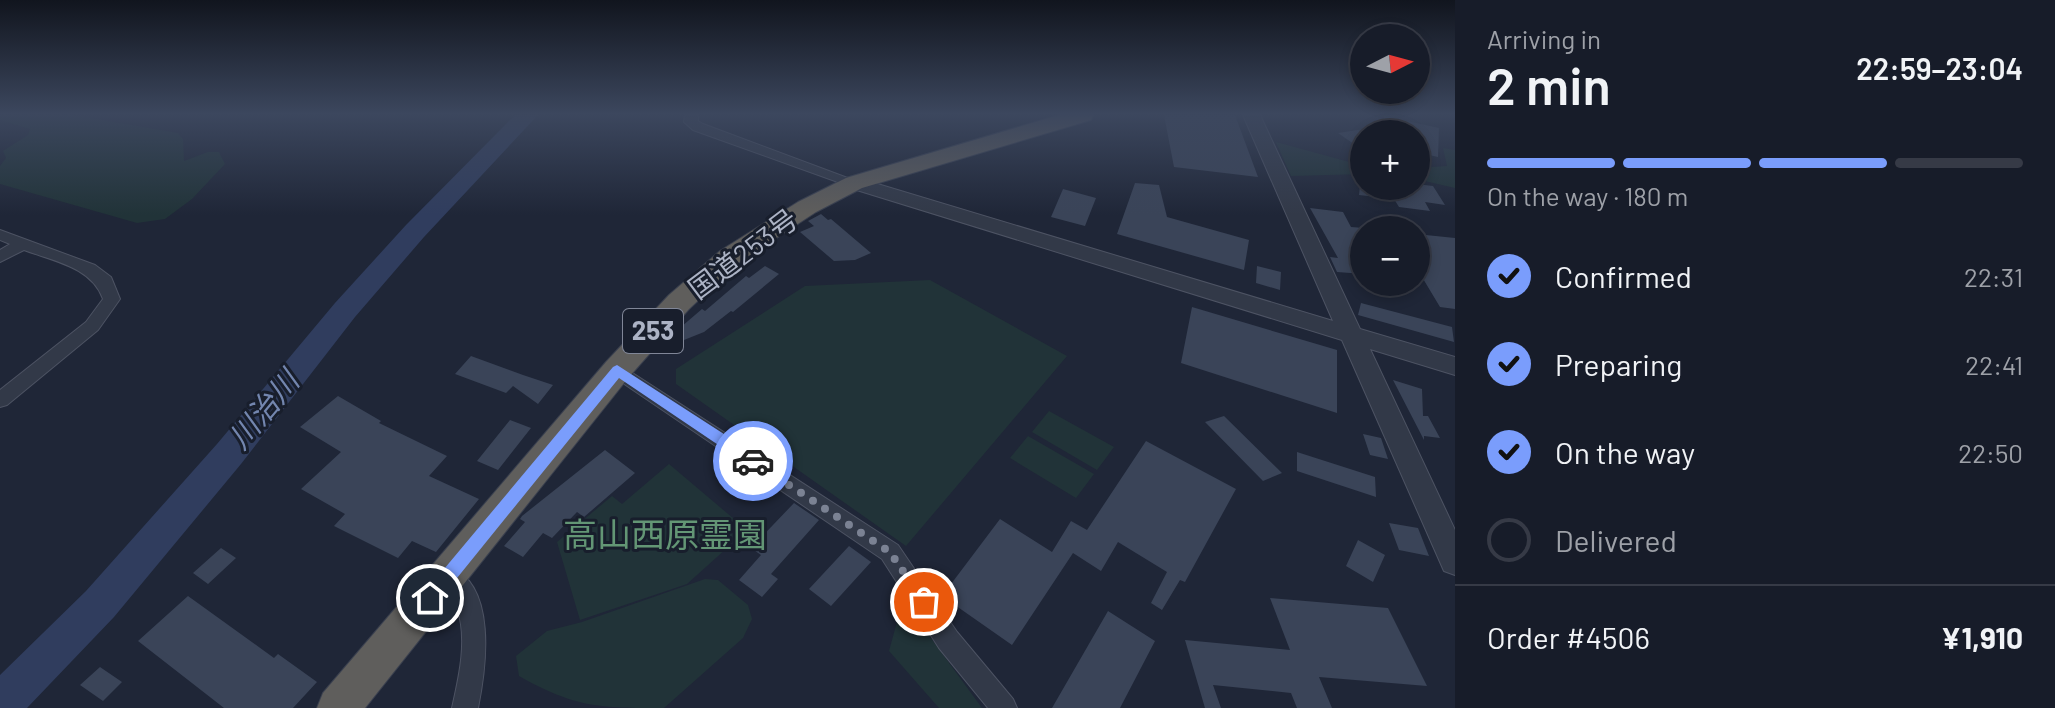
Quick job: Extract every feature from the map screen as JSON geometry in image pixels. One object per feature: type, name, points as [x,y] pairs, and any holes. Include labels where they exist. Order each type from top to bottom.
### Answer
[{"type":"highway","name":"国道253号","points":[[338,708],[617,370],[679,302],[729,257],[807,207],[854,183],[972,148]]},
{"type":"street","points":[[757,148],[854,183],[1455,366]]},
{"type":"street","points":[[1266,148],[1455,562]]},
{"type":"street","points":[[0,235],[89,269],[105,281],[112,299],[92,326],[0,400]]},
{"type":"street","points":[[0,257],[23,244]]},
{"type":"street","points":[[617,370],[890,552],[948,640],[1004,708]]},
{"type":"street","points":[[448,576],[464,597],[472,623],[470,684],[465,708]]},
{"type":"green space","points":[[8,148],[183,148],[184,161],[208,152],[219,152],[225,164],[192,199],[165,219],[137,223],[0,184],[0,166],[6,158],[3,151]]},
{"type":"green space","points":[[1279,148],[1298,148],[1350,162],[1350,174],[1291,176]]},
{"type":"green space","points":[[1443,148],[1455,150],[1455,188],[1430,182],[1430,167],[1447,166]]},
{"type":"green space","points":[[930,280],[1067,356],[906,546],[676,384],[676,369],[805,286]]},
{"type":"green space","points":[[1049,411],[1114,447],[1097,470],[1032,432]]},
{"type":"green space","points":[[1028,436],[1094,474],[1076,498],[1010,458]]},
{"type":"green space","name":"高山西原霊園","points":[[669,464],[747,530],[687,584],[580,620],[557,542],[612,496],[622,504]]},
{"type":"green space","points":[[705,579],[718,580],[748,605],[752,619],[743,638],[664,708],[588,704],[539,687],[519,676],[516,656],[547,631]]},
{"type":"green space","points":[[906,589],[925,630],[982,708],[939,708],[889,651]]},
{"type":"building","points":[[1170,148],[1247,148],[1258,177],[1174,167]]},
{"type":"building","points":[[1430,148],[1438,148],[1438,157],[1430,155]]},
{"type":"building","points":[[1135,183],[1159,185],[1167,217],[1249,240],[1244,270],[1117,234]]},
{"type":"building","points":[[1430,186],[1445,205],[1425,202],[1430,211],[1399,207],[1395,200],[1430,200]]},
{"type":"building","points":[[1063,189],[1096,198],[1085,226],[1051,217]]},
{"type":"building","points":[[1310,208],[1343,212],[1350,225],[1350,273],[1337,272],[1330,257],[1338,258]]},
{"type":"building","points":[[821,214],[871,253],[855,260],[834,261],[800,232],[814,226],[808,221]]},
{"type":"building","points":[[1430,235],[1455,238],[1455,309],[1440,307],[1430,290]]},
{"type":"building","points":[[765,266],[779,274],[733,312],[704,332],[684,340],[674,333],[746,276],[749,278]]},
{"type":"building","points":[[1257,266],[1281,272],[1280,290],[1256,283]]},
{"type":"building","points":[[1361,303],[1452,327],[1454,342],[1358,315]]},
{"type":"building","points":[[1192,307],[1337,350],[1337,413],[1181,363]]},
{"type":"building","points":[[471,356],[553,385],[538,404],[513,386],[506,393],[455,374]]},
{"type":"building","points":[[1393,380],[1422,389],[1423,416],[1428,416],[1440,438],[1424,436],[1424,440]]},
{"type":"building","points":[[338,396],[381,421],[379,423],[447,456],[429,476],[479,499],[436,552],[412,541],[398,558],[334,526],[345,514],[301,489],[341,452],[300,427]]},
{"type":"building","points":[[1224,416],[1282,473],[1263,481],[1205,422]]},
{"type":"building","points":[[510,420],[531,428],[498,470],[477,461]]},
{"type":"building","points":[[1363,434],[1381,438],[1388,459],[1370,455]]},
{"type":"building","points":[[1146,441],[1236,489],[1185,582],[1180,580],[1162,610],[1151,603],[1167,572],[1118,542],[1101,571],[1073,553],[1012,645],[942,596],[1000,519],[1052,552],[1071,521],[1087,530]]},
{"type":"building","points":[[605,450],[635,473],[584,517],[577,512],[552,538],[543,533],[523,557],[504,546],[525,522],[520,519],[522,516]]},
{"type":"building","points":[[1297,452],[1375,477],[1376,497],[1297,471]]},
{"type":"building","points":[[794,503],[819,520],[771,574],[778,579],[762,597],[739,580],[761,555],[751,548]]},
{"type":"building","points":[[1389,523],[1418,528],[1429,556],[1399,550]]},
{"type":"building","points":[[1358,540],[1385,555],[1373,582],[1346,566]]},
{"type":"building","points":[[849,546],[871,562],[831,606],[809,589]]},
{"type":"building","points":[[221,548],[236,558],[208,584],[193,573]]},
{"type":"building","points":[[188,596],[274,658],[278,654],[317,682],[293,708],[224,708],[138,641]]},
{"type":"building","points":[[1270,598],[1388,608],[1427,686],[1319,677],[1332,708],[1297,708],[1291,693],[1213,685],[1221,708],[1205,708],[1185,640],[1290,650]]},
{"type":"building","points":[[1108,611],[1155,641],[1120,708],[1052,708]]},
{"type":"building","points":[[100,667],[122,682],[103,701],[80,685]]},
{"type":"waterway","name":"川治川","points":[[0,705],[100,604],[229,454],[345,310],[415,231],[496,148]]},
{"type":"way so far","points":[[753,461],[890,552],[924,602]]},
{"type":"route","points":[[430,598],[617,370],[753,461]]}]
